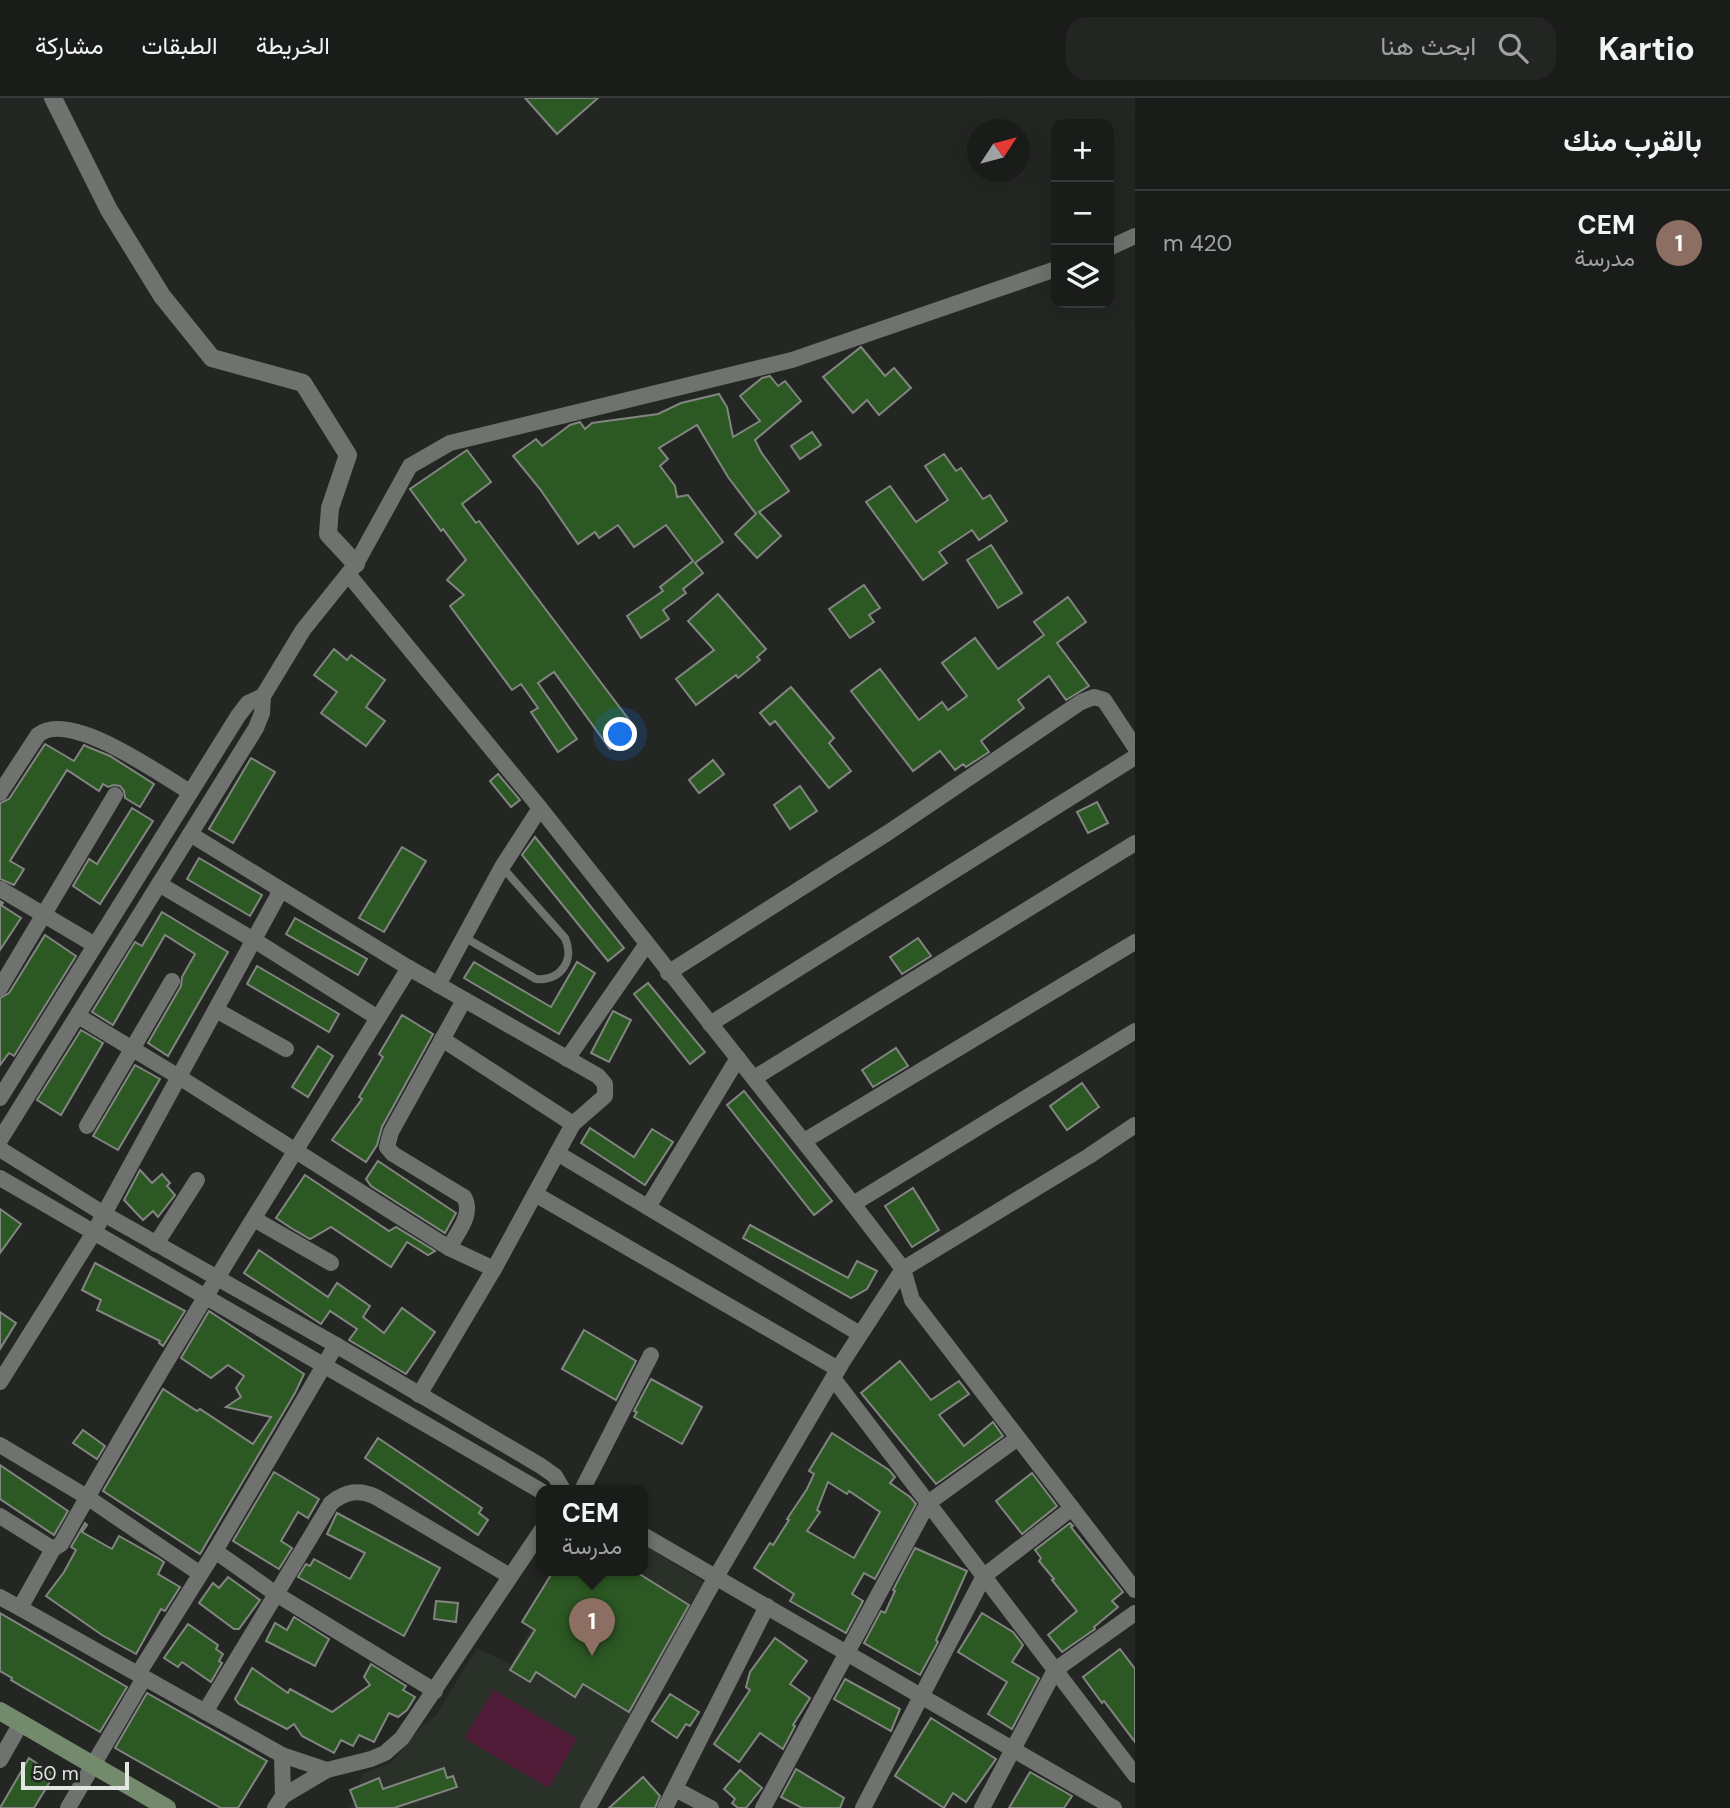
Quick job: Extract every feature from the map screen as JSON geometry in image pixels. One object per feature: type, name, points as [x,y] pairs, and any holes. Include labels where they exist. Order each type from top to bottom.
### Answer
[{"type":"main road","points":[[0,1711],[167,1808]]},
{"type":"street","points":[[53,98],[109,210],[155,286],[212,358],[303,383],[348,455],[330,508],[328,534],[352,569],[903,1269],[912,1300],[1135,1590]]},
{"type":"street","points":[[1114,246],[1135,236]]},
{"type":"street","points":[[0,1096],[243,709],[263,696],[303,630],[352,569],[410,466],[450,443],[792,360],[1051,270]]},
{"type":"street","points":[[0,1140],[256,729],[262,713],[263,696]]},
{"type":"street","points":[[668,973],[889,832],[1081,702],[1094,697],[1104,700],[1135,747]]},
{"type":"street","points":[[0,793],[38,735],[46,729],[66,729],[100,738],[190,792]]},
{"type":"street","points":[[710,1024],[1135,757]]},
{"type":"street","points":[[0,988],[114,795]]},
{"type":"street","points":[[438,985],[502,867],[540,808]]},
{"type":"street","points":[[190,834],[409,968],[598,1076],[605,1084],[605,1096],[573,1124],[494,1269],[419,1395]]},
{"type":"street","points":[[754,1078],[1135,843]]},
{"type":"street","points":[[159,884],[378,1018]]},
{"type":"street","points":[[0,889],[95,945]]},
{"type":"street","points":[[0,1382],[93,1234],[281,890]]},
{"type":"street","points":[[804,1141],[1135,942]]},
{"type":"street","points":[[567,1059],[646,945]]},
{"type":"street","points":[[20,1608],[53,1549],[61,1544],[206,1297],[409,968]]},
{"type":"street","points":[[87,1126],[172,981]]},
{"type":"street","points":[[449,1248],[467,1214],[468,1205],[464,1197],[393,1154],[387,1147],[391,1132],[464,999]]},
{"type":"street","points":[[216,1010],[286,1049]]},
{"type":"street","points":[[78,1016],[449,1248],[494,1269]]},
{"type":"street","points":[[853,1204],[1135,1031]]},
{"type":"street","points":[[442,1039],[573,1124]]},
{"type":"street","points":[[648,1207],[738,1058]]},
{"type":"street","points":[[588,1808],[716,1577],[835,1374],[903,1269],[1135,1125]]},
{"type":"street","points":[[0,1149],[104,1214],[336,1345],[548,1471],[560,1485]]},
{"type":"street","points":[[557,1153],[860,1334]]},
{"type":"street","points":[[0,1178],[536,1488]]},
{"type":"street","points":[[156,1244],[197,1180]]},
{"type":"street","points":[[535,1194],[835,1374],[928,1503],[1135,1775]]},
{"type":"street","points":[[254,1219],[331,1263]]},
{"type":"street","points":[[68,1808],[199,1573],[215,1551],[336,1345]]},
{"type":"street","points":[[585,1485],[651,1355]]},
{"type":"street","points":[[763,1808],[928,1503],[1017,1438]]},
{"type":"street","points":[[0,1445],[87,1497],[199,1573]]},
{"type":"street","points":[[205,1712],[331,1503],[348,1492],[357,1491],[376,1497],[510,1576]]},
{"type":"street","points":[[863,1808],[984,1576],[1072,1508]]},
{"type":"street","points":[[0,1516],[53,1549]]},
{"type":"street","points":[[279,1802],[327,1770],[371,1759],[385,1753],[402,1738],[536,1538]]},
{"type":"street","points":[[648,1538],[1013,1749],[1086,1801],[1114,1808]]},
{"type":"street","points":[[215,1551],[276,1594],[435,1691]]},
{"type":"street","points":[[0,1597],[282,1755],[327,1770]]},
{"type":"street","points":[[665,1808],[766,1606]]},
{"type":"street","points":[[982,1808],[1055,1670],[1135,1613]]},
{"type":"street","points":[[0,1760],[21,1723]]},
{"type":"street","points":[[279,1802],[282,1755]]},
{"type":"street","points":[[675,1789],[711,1808]]},
{"type":"lane","points":[[464,937],[536,979],[548,980],[556,975],[569,959],[570,950],[565,938],[502,867]]},
{"type":"shaded area","points":[[648,1547],[708,1585],[583,1808],[347,1808],[352,1804],[362,1774],[392,1762],[421,1727],[436,1715],[477,1648],[511,1664],[533,1625],[524,1617],[541,1592],[548,1576],[648,1576]]},
{"type":"shaded area","points":[[494,1690],[577,1739],[549,1788],[464,1738]]},
{"type":"building","points":[[525,98],[598,98],[557,134]]},
{"type":"building","points":[[861,347],[885,376],[894,368],[911,388],[879,415],[867,400],[853,413],[823,377]]},
{"type":"building","points":[[770,376],[778,386],[785,381],[801,401],[755,440],[789,491],[759,512],[781,536],[757,558],[735,534],[756,514],[728,477],[697,425],[659,448],[668,459],[660,466],[675,486],[677,497],[688,495],[723,542],[695,563],[703,573],[683,589],[686,593],[663,610],[669,619],[641,638],[627,616],[663,591],[660,587],[693,561],[666,525],[634,547],[618,525],[599,538],[595,532],[578,544],[540,489],[513,456],[536,439],[542,446],[570,425],[580,422],[585,429],[592,423],[658,414],[681,403],[719,394],[727,407],[733,437],[760,421],[740,396],[762,378]]},
{"type":"building","points":[[812,432],[821,445],[800,459],[791,446]]},
{"type":"building","points":[[467,450],[491,482],[462,504],[476,523],[479,521],[636,729],[610,749],[554,672],[538,683],[577,739],[558,752],[531,712],[538,708],[521,684],[512,690],[450,606],[464,595],[447,580],[466,560],[410,489]]},
{"type":"building","points":[[944,454],[956,471],[961,468],[983,499],[990,495],[1007,521],[979,540],[972,530],[939,552],[947,563],[923,580],[866,502],[890,486],[916,522],[948,500],[925,466]]},
{"type":"building","points":[[991,545],[1022,593],[998,608],[967,560]]},
{"type":"building","points":[[864,585],[880,608],[869,615],[874,622],[850,638],[829,609]]},
{"type":"building","points":[[718,594],[766,649],[757,657],[760,660],[738,678],[736,675],[696,705],[676,679],[714,650],[688,621]]},
{"type":"building","points":[[1068,597],[1086,622],[1057,643],[1089,686],[1066,700],[1049,676],[1018,700],[1024,708],[981,741],[989,752],[966,767],[963,764],[955,770],[940,751],[913,771],[851,691],[880,669],[919,720],[942,702],[948,710],[967,696],[942,663],[975,638],[998,669],[1044,635],[1034,622]]},
{"type":"building","points":[[334,649],[347,660],[351,655],[385,680],[366,707],[385,721],[366,746],[321,713],[337,692],[314,675]]},
{"type":"building","points":[[791,687],[834,738],[829,743],[851,771],[829,788],[775,721],[770,725],[760,713]]},
{"type":"building","points":[[45,744],[74,761],[84,745],[110,756],[154,784],[140,807],[125,798],[120,786],[108,787],[103,784],[99,791],[67,770],[10,861],[24,869],[14,885],[0,879],[0,803],[9,799]]},
{"type":"building","points":[[251,758],[275,772],[233,843],[209,829]]},
{"type":"building","points":[[713,760],[724,774],[699,793],[689,780]]},
{"type":"building","points":[[498,774],[520,800],[511,807],[490,781]]},
{"type":"building","points":[[800,786],[817,811],[790,829],[774,805]]},
{"type":"building","points":[[1097,802],[1108,823],[1088,833],[1077,812]]},
{"type":"building","points":[[132,808],[153,821],[100,904],[73,886],[89,859],[97,864]]},
{"type":"building","points":[[535,837],[624,948],[608,961],[522,855]]},
{"type":"building","points":[[402,847],[426,861],[384,932],[359,918]]},
{"type":"building","points":[[199,858],[262,895],[250,916],[187,879]]},
{"type":"building","points":[[0,901],[3,903],[1,905],[21,918],[0,950]]},
{"type":"building","points":[[162,912],[228,952],[168,1056],[148,1043],[181,986],[182,977],[195,954],[165,935],[113,1025],[92,1012],[135,942],[142,946]]},
{"type":"building","points":[[295,918],[367,959],[358,975],[286,934]]},
{"type":"building","points":[[45,935],[76,956],[14,1056],[9,1053],[0,1065],[0,998],[9,993]]},
{"type":"building","points":[[918,938],[931,956],[902,974],[890,957]]},
{"type":"building","points":[[474,962],[551,1007],[577,962],[595,973],[559,1034],[464,978]]},
{"type":"building","points":[[257,966],[339,1014],[329,1032],[247,984]]},
{"type":"building","points":[[648,983],[705,1052],[690,1064],[634,994]]},
{"type":"building","points":[[613,1011],[631,1020],[609,1062],[591,1053]]},
{"type":"building","points":[[402,1015],[433,1034],[366,1162],[332,1140],[362,1099],[359,1097],[383,1057],[379,1054]]},
{"type":"building","points":[[81,1030],[103,1043],[61,1115],[37,1100]]},
{"type":"building","points":[[318,1046],[333,1056],[308,1097],[292,1087]]},
{"type":"building","points":[[896,1048],[908,1066],[873,1087],[862,1070]]},
{"type":"building","points":[[135,1065],[160,1079],[118,1150],[93,1136]]},
{"type":"building","points":[[1082,1083],[1099,1107],[1067,1130],[1050,1106]]},
{"type":"building","points":[[744,1091],[832,1201],[814,1215],[727,1105]]},
{"type":"building","points":[[590,1128],[634,1157],[652,1129],[673,1142],[645,1185],[581,1143]]},
{"type":"building","points":[[378,1161],[456,1213],[445,1233],[371,1186],[366,1179]]},
{"type":"building","points":[[140,1170],[152,1183],[162,1174],[175,1195],[158,1217],[153,1211],[143,1220],[124,1200]]},
{"type":"building","points":[[305,1175],[389,1231],[396,1227],[435,1251],[428,1255],[407,1242],[391,1267],[331,1227],[310,1239],[291,1228],[276,1218]]},
{"type":"building","points":[[913,1188],[939,1230],[912,1247],[885,1206]]},
{"type":"building","points":[[0,1209],[21,1224],[0,1253]]},
{"type":"building","points":[[750,1225],[848,1278],[857,1261],[877,1271],[867,1289],[851,1298],[743,1238]]},
{"type":"building","points":[[259,1250],[328,1297],[337,1283],[370,1306],[363,1317],[384,1333],[402,1308],[435,1332],[406,1374],[349,1340],[357,1329],[330,1311],[321,1324],[244,1273]]},
{"type":"building","points":[[95,1263],[185,1311],[163,1346],[160,1341],[97,1310],[101,1300],[82,1290]]},
{"type":"building","points":[[209,1311],[304,1374],[200,1554],[103,1491],[163,1389],[197,1411],[200,1409],[253,1444],[271,1417],[226,1407],[241,1397],[236,1388],[244,1376],[228,1365],[211,1378],[181,1358]]},
{"type":"building","points":[[0,1312],[16,1323],[0,1349]]},
{"type":"building","points":[[584,1330],[636,1361],[616,1400],[562,1369]]},
{"type":"building","points":[[900,1361],[931,1400],[959,1381],[969,1394],[939,1415],[964,1446],[993,1422],[1003,1436],[936,1484],[861,1393]]},
{"type":"building","points":[[651,1379],[702,1407],[682,1444],[634,1417],[637,1412],[634,1411]]},
{"type":"building","points":[[83,1430],[105,1446],[97,1459],[73,1443]]},
{"type":"building","points":[[832,1433],[889,1470],[895,1477],[890,1483],[916,1504],[875,1579],[864,1573],[852,1594],[863,1601],[846,1633],[790,1601],[794,1594],[754,1568],[770,1543],[773,1545],[807,1489],[814,1474],[809,1471]],"holes":[[[828,1482],[847,1494],[849,1491],[880,1512],[854,1558],[807,1531],[820,1512],[817,1510]]]},
{"type":"building","points":[[378,1438],[482,1508],[479,1513],[488,1520],[478,1535],[365,1458]]},
{"type":"building","points":[[0,1465],[68,1511],[54,1535],[0,1499]]},
{"type":"building","points":[[274,1472],[319,1499],[308,1518],[298,1512],[281,1541],[292,1548],[279,1569],[233,1541]]},
{"type":"building","points":[[1032,1473],[1057,1506],[1022,1534],[996,1501]]},
{"type":"building","points":[[337,1513],[440,1568],[404,1636],[298,1577],[306,1564],[310,1566],[314,1559],[350,1579],[365,1553],[327,1534]]},
{"type":"building","points":[[85,1523],[87,1525],[82,1532],[112,1549],[119,1536],[164,1562],[158,1574],[180,1587],[165,1611],[161,1609],[136,1654],[102,1635],[46,1596],[76,1550],[71,1547]]},
{"type":"building","points":[[1070,1523],[1123,1592],[1112,1601],[1118,1607],[1094,1627],[1095,1629],[1062,1652],[1048,1635],[1077,1611],[1052,1580],[1054,1579],[1039,1561],[1041,1558],[1035,1550]]},
{"type":"building","points":[[915,1548],[967,1571],[936,1640],[938,1642],[920,1675],[864,1643],[881,1611],[885,1613],[895,1591],[893,1590]]},
{"type":"building","points":[[550,1576],[643,1576],[689,1605],[629,1712],[583,1684],[575,1697],[536,1672],[530,1682],[510,1670],[535,1630],[522,1622]]},
{"type":"building","points":[[228,1577],[260,1600],[239,1629],[234,1629],[199,1603],[213,1583],[219,1588]]},
{"type":"building","points":[[436,1601],[458,1603],[456,1622],[434,1619]]},
{"type":"building","points":[[0,1613],[127,1687],[100,1732],[0,1671]]},
{"type":"building","points":[[982,1613],[1013,1632],[1023,1645],[1012,1662],[1039,1678],[1012,1729],[988,1714],[1007,1682],[958,1652]]},
{"type":"building","points":[[294,1617],[329,1639],[315,1666],[266,1641],[275,1623],[287,1630]]},
{"type":"building","points":[[188,1624],[218,1645],[216,1649],[223,1654],[219,1661],[222,1663],[211,1682],[182,1662],[178,1667],[164,1658]]},
{"type":"building","points":[[775,1638],[807,1661],[790,1684],[810,1698],[793,1725],[795,1726],[783,1749],[760,1733],[739,1762],[714,1744],[750,1690],[746,1687],[750,1672]]},
{"type":"building","points":[[1120,1649],[1135,1669],[1135,1742],[1083,1677]]},
{"type":"building","points":[[371,1664],[406,1686],[403,1690],[415,1697],[407,1710],[398,1717],[389,1713],[374,1742],[359,1735],[353,1746],[341,1740],[334,1753],[302,1736],[294,1724],[287,1729],[239,1704],[235,1699],[252,1668],[288,1693],[290,1689],[332,1712],[370,1685],[364,1677]]},
{"type":"building","points":[[845,1679],[900,1709],[891,1731],[834,1699]]},
{"type":"building","points":[[147,1693],[267,1761],[238,1808],[221,1808],[115,1748]]},
{"type":"building","points":[[670,1694],[699,1712],[690,1726],[686,1724],[677,1738],[652,1721]]},
{"type":"building","points":[[931,1718],[996,1759],[966,1802],[953,1793],[944,1808],[895,1776]]},
{"type":"building","points":[[29,1758],[54,1775],[34,1808],[0,1808]]},
{"type":"building","points":[[444,1768],[447,1778],[453,1776],[457,1787],[394,1808],[357,1808],[350,1790],[379,1778],[383,1789]]},
{"type":"building","points":[[796,1769],[844,1798],[840,1808],[802,1808],[781,1797]]},
{"type":"building","points":[[740,1770],[762,1788],[746,1808],[738,1808],[732,1803],[735,1799],[724,1789]]},
{"type":"building","points":[[1030,1772],[1072,1796],[1064,1808],[1009,1808]]},
{"type":"building","points":[[643,1777],[660,1796],[655,1808],[609,1808]]},
{"type":"place","name":"CEM","points":[[592,1656]]}]
